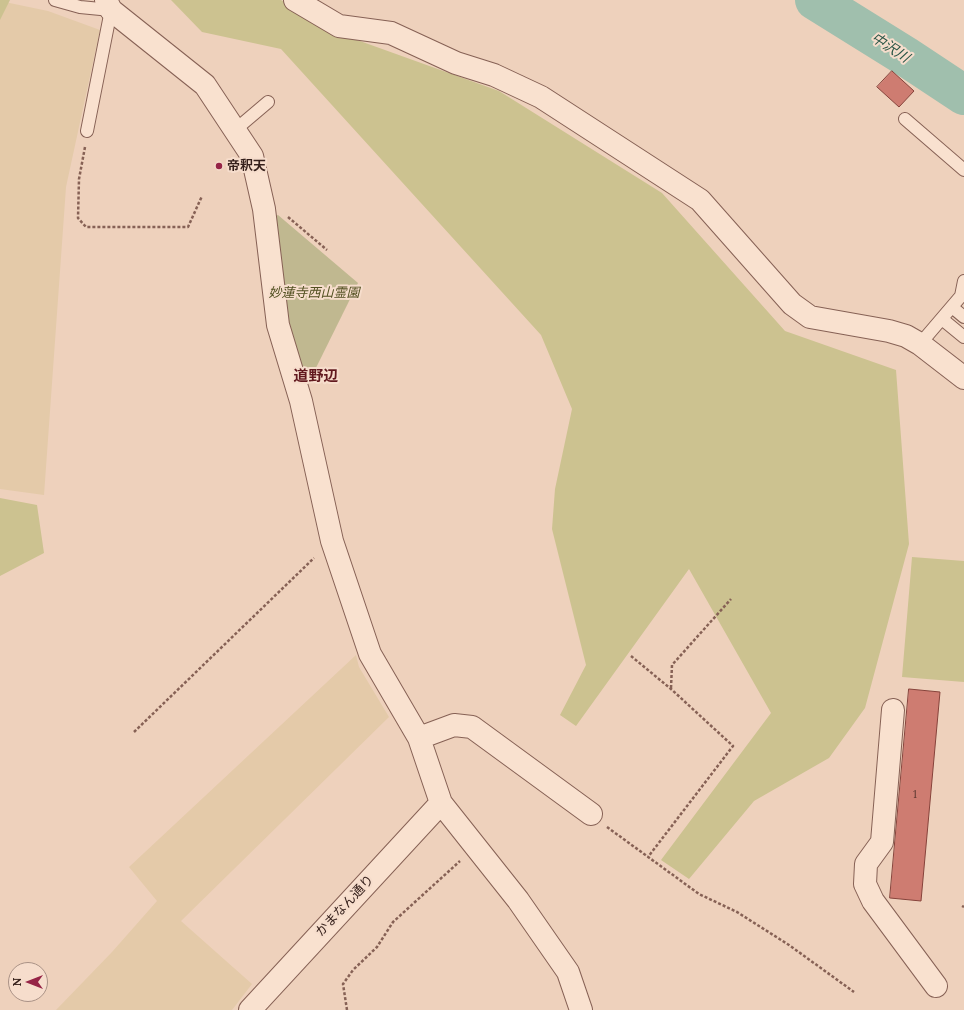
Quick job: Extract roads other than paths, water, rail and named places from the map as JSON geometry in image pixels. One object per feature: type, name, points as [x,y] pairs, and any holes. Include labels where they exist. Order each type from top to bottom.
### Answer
[{"type":"street","points":[[295,0],[339,26],[391,33],[456,63],[494,75],[541,97],[700,200],[792,304],[810,317],[889,331],[906,336],[920,344],[964,378]]},
{"type":"street","points":[[108,5],[205,85],[252,156],[264,208],[278,325],[302,401],[332,541],[370,654],[419,738],[441,803],[518,900],[568,972],[582,1010]]},
{"type":"street","points":[[893,710],[882,842],[866,864],[865,884],[873,901],[936,986]]},
{"type":"street","points":[[419,738],[454,725],[472,727],[591,814]]},
{"type":"street","name":"かまなん通り","points":[[250,1010],[441,803]]},
{"type":"lane","points":[[55,0],[80,7],[108,5],[87,131]]},
{"type":"lane","points":[[235,130],[268,102]]},
{"type":"lane","points":[[905,119],[964,170]]},
{"type":"lane","points":[[920,344],[961,296],[964,281]]},
{"type":"lane","points":[[952,307],[964,317]]},
{"type":"lane","points":[[942,319],[964,337]]},
{"type":"waterway","name":"中沢川","points":[[815,0],[964,95]]},
{"type":"place","name":"帝釈天","points":[[219,166]]},
{"type":"district","name":"道野辺","points":[[316,377]]},
{"type":"park label","name":"妙蓮寺西山霊園","points":[[314,293]]}]
